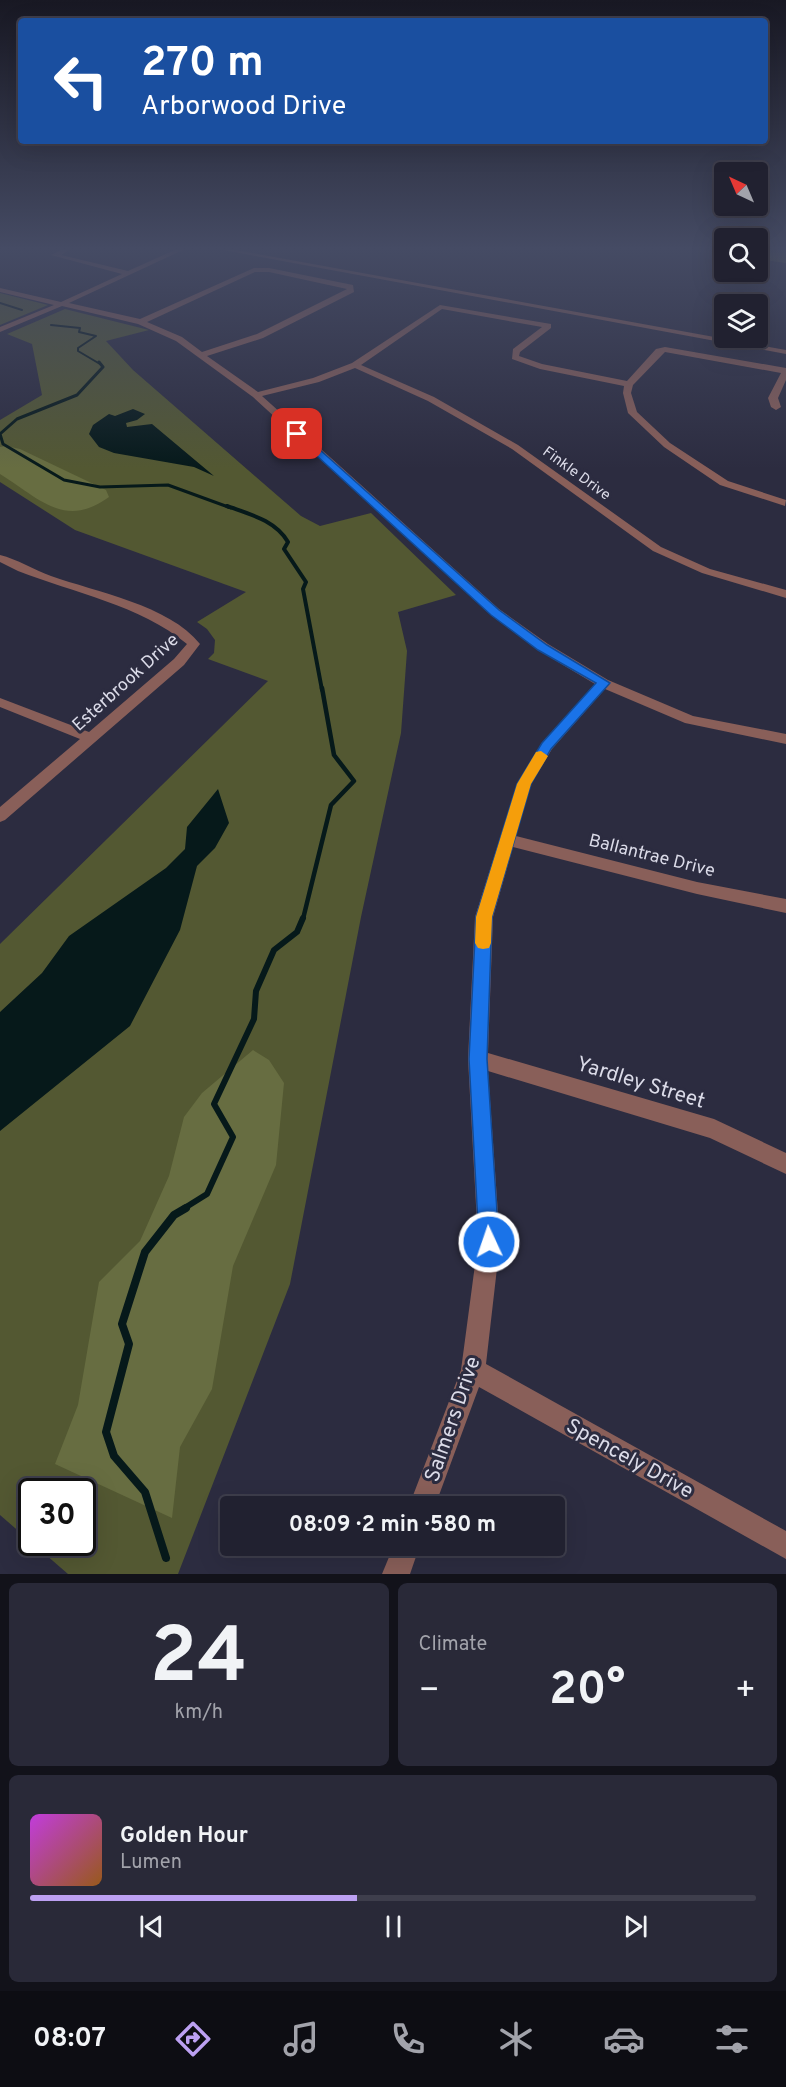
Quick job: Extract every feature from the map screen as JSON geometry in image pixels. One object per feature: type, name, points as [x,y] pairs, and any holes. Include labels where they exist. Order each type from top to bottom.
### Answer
[{"type":"street","points":[[0,330],[17,322]]},
{"type":"street","points":[[142,322],[179,339],[256,395],[495,612],[543,647],[603,683],[690,720],[786,739]]},
{"type":"street","points":[[201,355],[261,336],[285,322]]},
{"type":"street","points":[[256,395],[316,380],[355,366],[418,322]]},
{"type":"street","points":[[537,322],[548,326],[516,351],[515,357],[629,384]]},
{"type":"street","points":[[624,322],[786,352]]},
{"type":"street","points":[[776,407],[773,398],[786,371],[665,350],[659,351],[629,384],[627,393],[633,413],[667,445],[724,483],[785,503]]},
{"type":"street","name":"Finkle Drive","points":[[355,366],[431,399],[515,447],[657,549],[706,571],[786,594]]},
{"type":"street","name":"Esterbrook Drive","points":[[0,558],[44,578],[156,619],[186,636],[194,644],[179,662],[0,816]]},
{"type":"street","name":"Salmers Drive","points":[[426,1496],[473,1370],[489,1242],[478,1059],[484,917],[524,784],[547,746],[603,683]]},
{"type":"street","points":[[0,702],[90,738]]},
{"type":"street","name":"Ballantrae Drive","points":[[508,840],[697,888],[786,906]]},
{"type":"street","name":"Yardley Street","points":[[478,1059],[714,1129],[786,1164]]},
{"type":"street","name":"Spencely Drive","points":[[473,1370],[786,1545]]},
{"type":"street","points":[[396,1574],[403,1556]]},
{"type":"green space","points":[[34,322],[119,322],[149,330],[106,341],[133,370],[301,516],[320,526],[371,513],[456,595],[398,612],[407,651],[401,733],[361,917],[290,1284],[178,1574],[68,1574],[47,1556],[96,1556],[96,1478],[18,1478],[18,1531],[0,1515],[0,944],[268,681],[208,659],[214,653],[215,640],[207,629],[197,622],[246,592],[75,530],[0,482],[0,420],[42,395],[32,344],[7,334]]},
{"type":"green space","points":[[0,447],[20,449],[106,490],[109,497],[78,511],[65,510],[39,500],[0,474]]},
{"type":"green space","points":[[253,1050],[269,1060],[284,1083],[276,1165],[233,1266],[212,1389],[180,1447],[172,1518],[96,1483],[96,1478],[85,1478],[55,1464],[78,1405],[99,1282],[140,1241],[169,1176],[184,1117],[202,1093]]},
{"type":"shaded area","points":[[133,409],[145,414],[137,420],[126,423],[127,427],[152,424],[214,476],[194,467],[114,453],[99,447],[89,434],[93,425],[109,414],[115,416]]},
{"type":"shaded area","points":[[218,789],[229,823],[215,848],[197,866],[180,930],[130,1026],[0,1131],[0,1012],[42,973],[69,936],[166,868],[185,849],[187,827]]},
{"type":"waterway","points":[[51,325],[80,328],[79,332],[96,336],[78,348],[78,351],[100,364]]},
{"type":"waterway","points":[[99,362],[103,367],[77,395],[17,419],[0,434],[3,444],[64,480],[100,487],[168,485],[231,508]]},
{"type":"waterway","points":[[227,506],[269,523],[283,534],[288,542],[284,549],[306,582],[303,589],[322,690]]},
{"type":"waterway","points":[[303,919],[331,805],[354,781],[334,755],[322,688]]},
{"type":"waterway","points":[[183,1209],[207,1194],[233,1137],[214,1104],[254,1019],[256,991],[274,950],[297,932],[303,918]]},
{"type":"waterway","points":[[166,1558],[145,1492],[114,1456],[106,1432],[129,1344],[122,1324],[145,1252],[174,1215],[186,1208]]},
{"type":"slow traffic","points":[[483,943],[484,917],[524,784],[541,756]]},
{"type":"route","points":[[297,434],[495,612],[543,647],[603,683],[547,746],[524,784],[484,917],[478,1059],[489,1242]]}]
